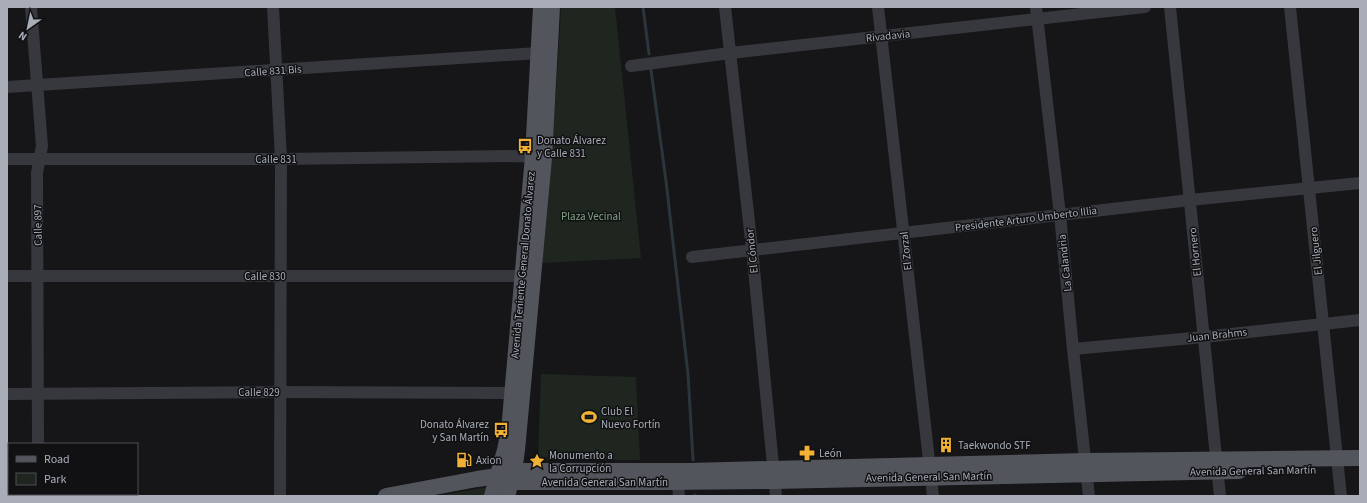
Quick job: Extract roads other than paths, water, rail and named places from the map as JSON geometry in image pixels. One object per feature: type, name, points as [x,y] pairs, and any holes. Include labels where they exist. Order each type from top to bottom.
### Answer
[{"type":"main road","name":"Avenida Teniente General Donato Álvarez","points":[[492,496],[508,481],[517,450],[535,270],[539,157],[538,54],[541,7]]},
{"type":"main road","name":"Avenida Teniente General Donato Álvarez","points":[[508,481],[505,450],[509,431],[523,276],[539,157],[552,7]]},
{"type":"main road","name":"Avenida General San Martín","points":[[1338,464],[1360,458]]},
{"type":"main road","name":"Avenida General San Martín","points":[[386,496],[477,479],[508,481],[678,483],[775,482],[930,471],[1338,464],[1360,469]]},
{"type":"street","name":"Calle 897","points":[[31,7],[42,146],[37,173],[38,443]]},
{"type":"street","points":[[273,7],[281,159],[280,496]]},
{"type":"street","name":"El Cóndor","points":[[725,7],[752,250],[775,482]]},
{"type":"street","name":"El Zorzal","points":[[878,7],[933,496]]},
{"type":"street","name":"La Calandria","points":[[1036,7],[1090,496]]},
{"type":"street","name":"Rivadavia","points":[[631,66],[730,53],[1145,7]]},
{"type":"street","name":"El Hornero","points":[[1170,7],[1220,496]]},
{"type":"street","name":"El Jilguero","points":[[1290,7],[1341,496]]},
{"type":"street","name":"Calle 831 Bis","points":[[7,87],[538,54]]},
{"type":"street","name":"Calle 831","points":[[7,159],[539,157]]},
{"type":"street","name":"Presidente Arturo Umberto Illia","points":[[692,257],[1190,200],[1360,183]]},
{"type":"street","name":"Calle 830","points":[[7,276],[523,276]]},
{"type":"street","name":"Juan Brahms","points":[[1073,350],[1360,320]]},
{"type":"street","name":"Calle 829","points":[[7,394],[280,392],[512,393]]},
{"type":"waterway","points":[[643,7],[649,54]]},
{"type":"waterway","points":[[651,70],[666,181],[688,374],[693,460]]},
{"type":"place","name":"Donato Álvarez y Calle 831","points":[[525,146]]},
{"type":"place","name":"Club El Nuevo Fortín","points":[[589,417]]},
{"type":"place","name":"Donato Álvarez y San Martín","points":[[501,430]]},
{"type":"place","name":"Taekwondo STF","points":[[946,445]]},
{"type":"place","name":"León","points":[[807,453]]},
{"type":"place","name":"Axion","points":[[464,460]]},
{"type":"place","name":"Monumento a la Corrupción","points":[[537,461]]},
{"type":"park label","name":"Plaza Vecinal","points":[[591,216]]}]
